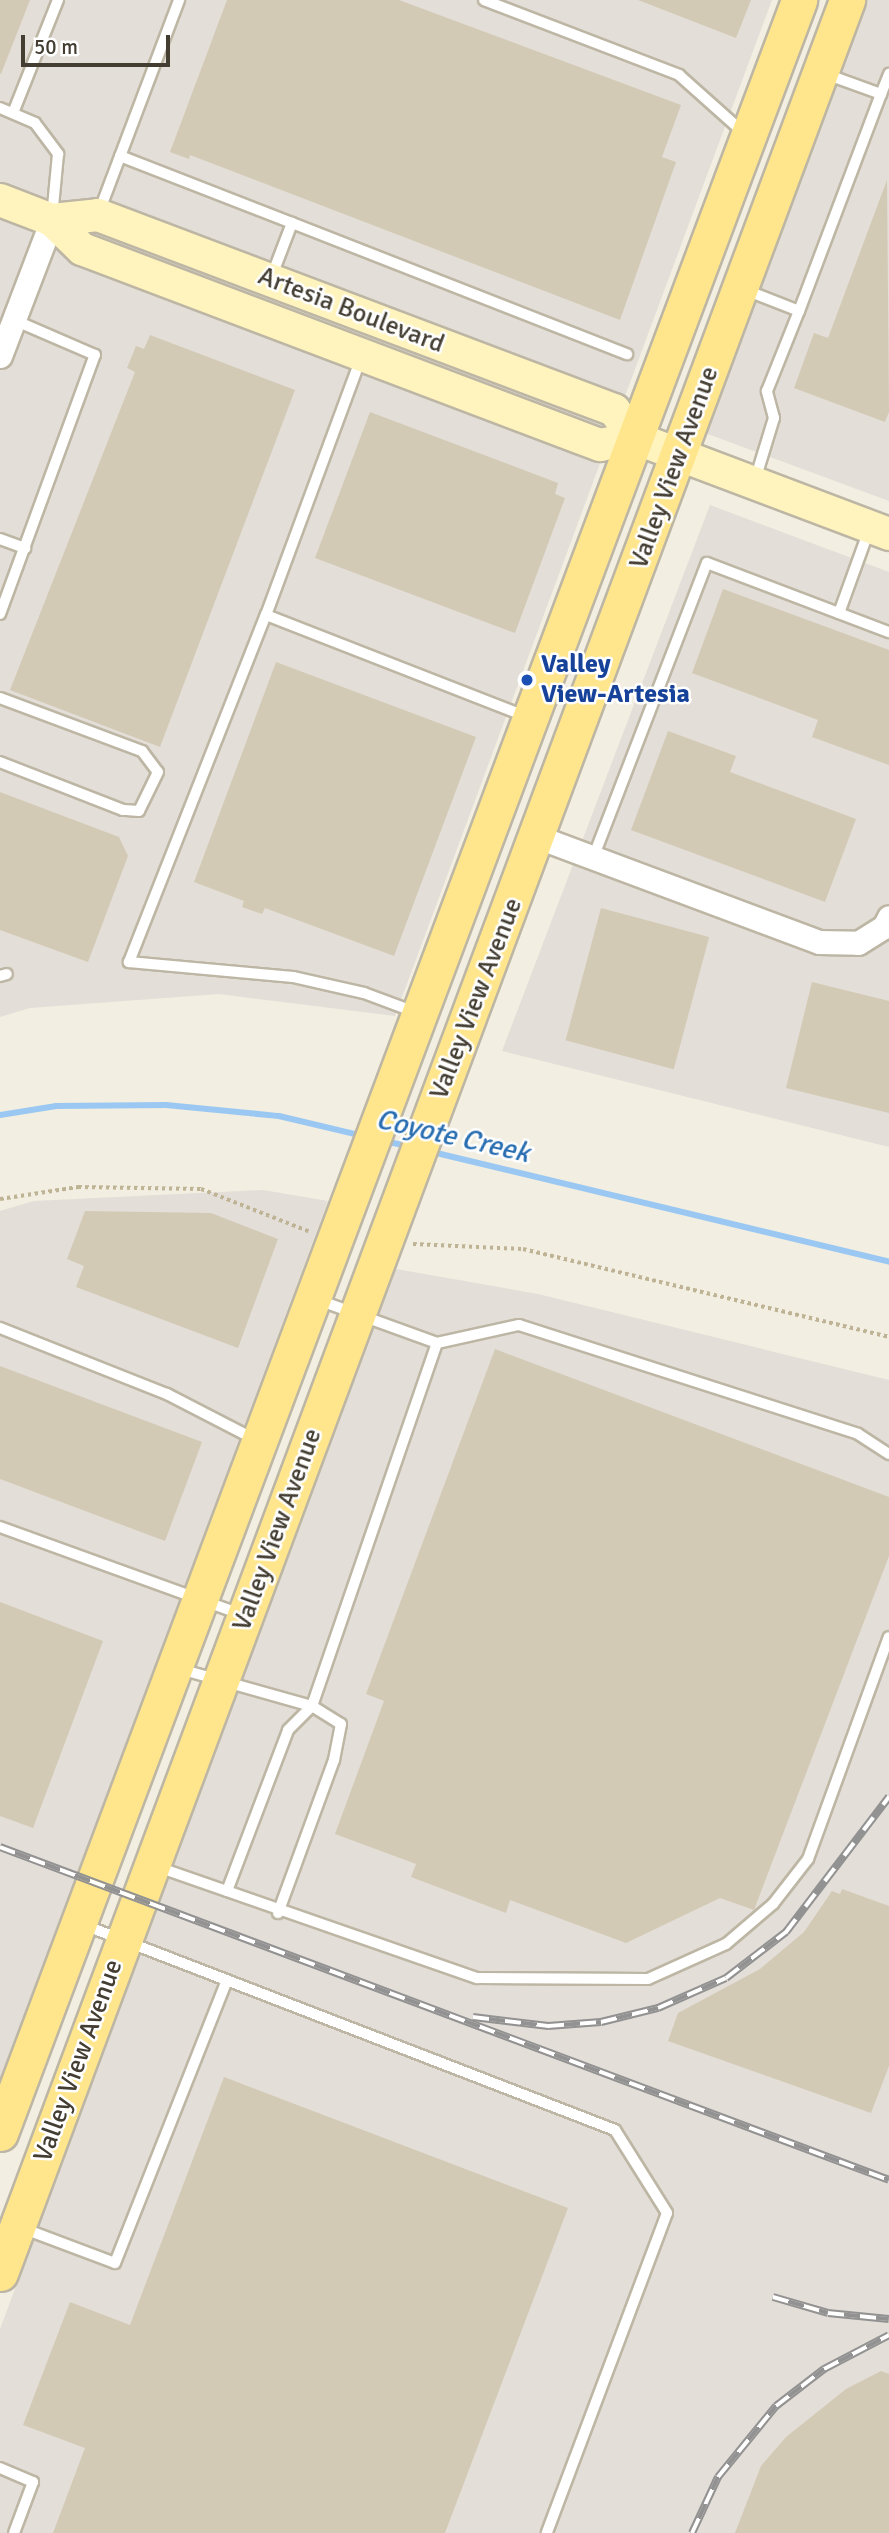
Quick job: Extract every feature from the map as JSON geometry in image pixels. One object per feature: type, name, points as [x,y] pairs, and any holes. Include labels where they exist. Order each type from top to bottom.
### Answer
[{"type":"main road","name":"Valley View Avenue","points":[[0,2133],[799,0]]},
{"type":"main road","name":"Valley View Avenue","points":[[0,2273],[9,2223],[125,1940],[538,837],[847,0]]},
{"type":"main road","points":[[777,57],[820,72]]},
{"type":"main road","name":"Artesia Boulevard","points":[[0,200],[52,220],[82,249],[600,445],[635,438],[614,410],[98,215],[52,220]]},
{"type":"main road","points":[[635,438],[880,531]]},
{"type":"street","points":[[0,356],[52,220]]},
{"type":"street","points":[[538,837],[819,942],[858,943],[884,928],[889,917]]},
{"type":"lane","points":[[13,113],[58,0]]},
{"type":"lane","points":[[98,215],[179,0]]},
{"type":"lane","points":[[484,0],[679,75],[748,136]]},
{"type":"lane","points":[[820,72],[881,94]]},
{"type":"lane","points":[[754,484],[774,418],[767,391],[889,74]]},
{"type":"lane","points":[[0,108],[35,122],[58,154],[52,220]]},
{"type":"lane","points":[[120,156],[627,354]]},
{"type":"lane","points":[[270,280],[292,223]]},
{"type":"lane","points":[[740,288],[799,311]]},
{"type":"lane","points":[[0,614],[95,355],[14,320]]},
{"type":"lane","points":[[362,355],[266,615],[129,962],[293,977],[364,993],[421,1014]]},
{"type":"lane","points":[[839,613],[880,531]]},
{"type":"lane","points":[[0,539],[25,548]]},
{"type":"lane","points":[[593,858],[707,563],[889,632]]},
{"type":"lane","points":[[266,615],[531,718]]},
{"type":"lane","points":[[0,698],[142,751],[158,772],[139,811],[123,810],[0,762]]},
{"type":"lane","points":[[312,1298],[437,1343],[519,1325],[859,1434],[889,1454]]},
{"type":"lane","points":[[0,1328],[167,1394],[259,1442]]},
{"type":"lane","points":[[227,1891],[288,1730],[312,1706],[437,1343]]},
{"type":"lane","points":[[0,1527],[246,1616]]},
{"type":"lane","points":[[153,1865],[227,1891],[278,1913],[365,1935],[477,1978],[648,1979],[715,1949],[773,1904],[808,1859],[889,1637]]},
{"type":"lane","points":[[174,1667],[312,1706],[341,1724],[334,1760],[278,1913]]},
{"type":"lane","points":[[78,1923],[615,2130],[667,2213],[547,2533]]},
{"type":"lane","points":[[9,2223],[114,2263],[227,1980]]},
{"type":"lane","points":[[0,2468],[33,2482],[14,2533]]},
{"type":"path","points":[[0,1199],[78,1187],[201,1189],[231,1196],[335,1242]]},
{"type":"path","points":[[391,1227],[410,1244],[523,1249],[889,1337]]},
{"type":"shaded area","points":[[0,0],[772,0],[395,1016],[219,994],[30,1008],[0,1017]]},
{"type":"shaded area","points":[[865,0],[889,0],[889,501],[705,433]]},
{"type":"shaded area","points":[[710,505],[889,572],[889,1147],[502,1051]]},
{"type":"shaded area","points":[[263,1190],[328,1201],[0,2082],[0,1211],[34,1201]]},
{"type":"shaded area","points":[[396,1269],[538,1294],[889,1380],[889,2533],[0,2533],[0,2329]]},
{"type":"building","points":[[0,0],[30,0],[1,74],[0,73]]},
{"type":"building","points":[[227,0],[399,0],[681,105],[662,157],[676,162],[620,320],[190,155],[189,159],[170,152]]},
{"type":"building","points":[[638,0],[751,0],[736,38]]},
{"type":"building","points":[[887,180],[889,412],[885,422],[794,388],[814,333],[828,338]]},
{"type":"building","points":[[150,335],[295,390],[160,747],[10,690],[135,372],[127,368],[136,346],[144,349]]},
{"type":"building","points":[[370,412],[558,483],[555,494],[565,498],[515,633],[315,558]]},
{"type":"building","points":[[723,589],[889,650],[889,765],[812,737],[818,720],[692,673]]},
{"type":"building","points":[[276,662],[476,737],[394,956],[265,908],[262,914],[242,907],[244,901],[194,882]]},
{"type":"building","points":[[668,731],[736,756],[730,772],[856,819],[825,902],[631,830]]},
{"type":"building","points":[[0,792],[119,837],[128,856],[88,962],[0,930]]},
{"type":"building","points":[[601,908],[709,937],[674,1069],[566,1040]]},
{"type":"building","points":[[812,982],[889,1001],[889,1113],[786,1088]]},
{"type":"building","points":[[85,1211],[211,1213],[278,1239],[238,1348],[76,1287],[84,1266],[67,1259]]},
{"type":"building","points":[[495,1349],[889,1497],[889,1556],[754,1910],[720,1898],[626,1943],[510,1900],[506,1913],[411,1877],[416,1864],[335,1834],[384,1701],[366,1694]]},
{"type":"building","points":[[0,1366],[202,1442],[165,1541],[0,1479]]},
{"type":"building","points":[[0,1602],[103,1641],[33,1828],[0,1816]]},
{"type":"building","points":[[842,1889],[889,1906],[889,2066],[871,2113],[668,2041],[678,2013],[760,1969],[804,1932],[832,1891],[840,1894]]},
{"type":"building","points":[[224,2077],[568,2208],[445,2533],[53,2533],[85,2448],[23,2425],[70,2302],[130,2325]]},
{"type":"building","points":[[881,2371],[889,2374],[889,2533],[735,2533],[761,2466],[786,2437],[846,2389]]},
{"type":"waterway","name":"Coyote Creek","points":[[0,1115],[56,1106],[166,1105],[279,1116],[363,1136]]},
{"type":"waterway","name":"Coyote Creek","points":[[384,1141],[407,1146]]},
{"type":"waterway","name":"Coyote Creek","points":[[428,1151],[889,1262]]},
{"type":"railway","points":[[473,2017],[548,2026],[601,2022],[658,2008],[726,1978],[786,1932],[889,1797]]},
{"type":"railway","points":[[0,1847],[889,2180]]},
{"type":"railway","points":[[773,2297],[828,2313],[889,2319]]},
{"type":"railway","points":[[692,2533],[718,2477],[776,2406],[824,2369],[889,2335]]},
{"type":"place","name":"Valley View-Artesia","points":[[527,680]]}]
